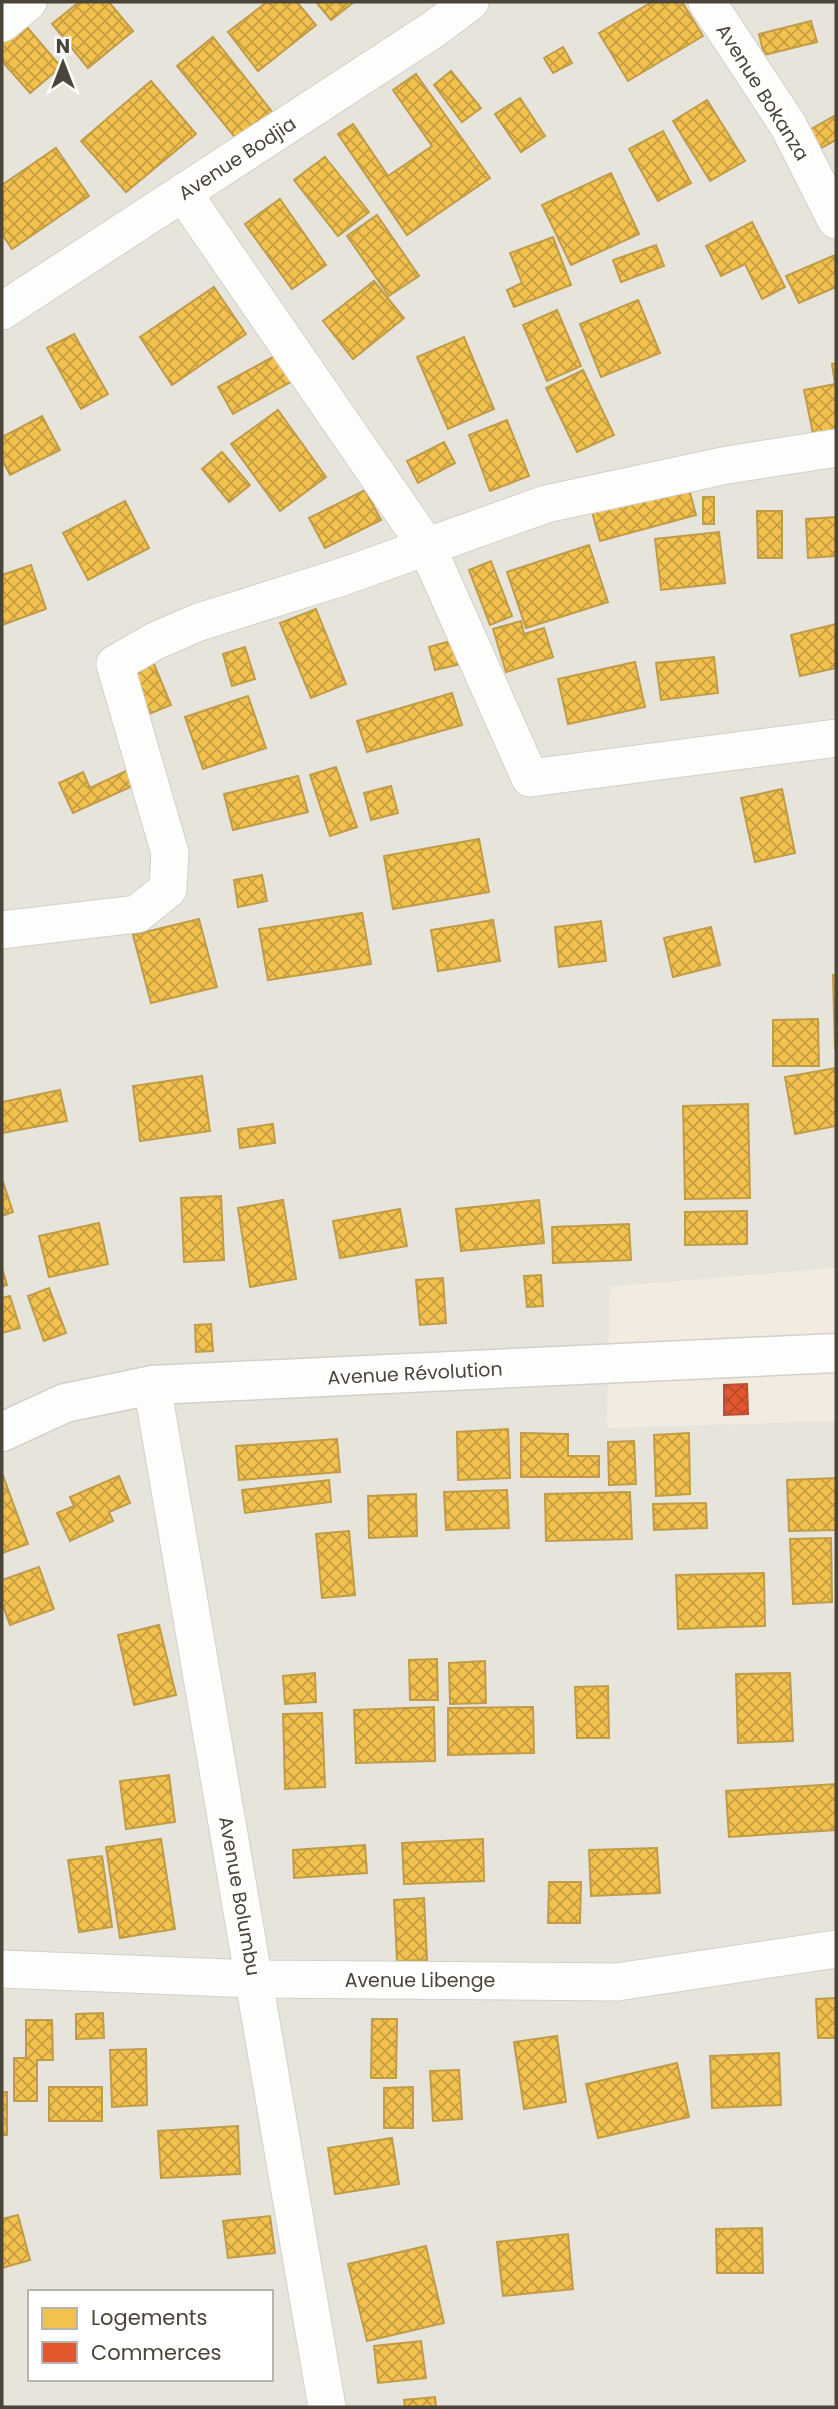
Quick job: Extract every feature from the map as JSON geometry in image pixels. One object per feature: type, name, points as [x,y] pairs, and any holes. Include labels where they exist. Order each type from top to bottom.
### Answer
[{"type":"street","points":[[2,23],[28,2]]},
{"type":"street","name":"Avenue Bodjia","points":[[2,311],[433,29],[470,2]]},
{"type":"street","name":"Avenue Bokanza","points":[[707,2],[788,125],[836,220]]},
{"type":"street","points":[[183,193],[427,547],[530,778],[836,738]]},
{"type":"street","points":[[2,930],[137,914],[168,889],[170,853],[115,664],[155,641],[199,622],[427,547],[546,504],[727,465],[836,448]]},
{"type":"street","name":"Avenue Révolution","points":[[2,1432],[65,1403],[152,1385],[836,1353]]},
{"type":"street","name":"Avenue Bolumbu","points":[[152,1385],[327,2407]]},
{"type":"street","name":"Avenue Libenge","points":[[2,1969],[254,1979],[617,1982],[836,1949]]},
{"type":"shaded area","points":[[2,2],[836,2],[836,1268],[610,1287],[607,1427],[836,1421],[836,2407],[2,2407]]},
{"type":"shaded area","points":[[836,1268],[836,1421],[607,1428],[610,1287]]},
{"type":"building: Logements","points":[[79,2],[109,2],[133,31],[88,68],[52,24]]},
{"type":"building: Logements","points":[[267,2],[297,2],[316,25],[258,71],[228,32]]},
{"type":"building: Logements","points":[[316,2],[354,2],[331,20]]},
{"type":"building: Logements","points":[[652,2],[682,2],[703,36],[628,81],[599,33]]},
{"type":"building: Logements","points":[[20,19],[61,67],[30,93],[2,61],[2,35]]},
{"type":"building: Logements","points":[[811,21],[817,42],[764,55],[759,34]]},
{"type":"building: Logements","points":[[213,37],[273,113],[238,141],[177,66]]},
{"type":"building: Logements","points":[[563,47],[572,63],[553,73],[544,58]]},
{"type":"building: Logements","points":[[451,71],[481,108],[462,122],[434,85]]},
{"type":"building: Logements","points":[[416,74],[490,178],[407,235],[338,134],[353,124],[388,176],[432,146],[393,90]]},
{"type":"building: Logements","points":[[151,81],[196,134],[126,192],[81,141]]},
{"type":"building: Logements","points":[[520,98],[545,136],[521,152],[495,114]]},
{"type":"building: Logements","points":[[707,100],[745,161],[710,181],[673,121]]},
{"type":"building: Logements","points":[[836,115],[836,140],[816,151],[806,132]]},
{"type":"building: Logements","points":[[663,131],[691,183],[658,201],[629,149]]},
{"type":"building: Logements","points":[[56,148],[89,196],[12,249],[2,234],[2,185]]},
{"type":"building: Logements","points":[[325,157],[369,212],[338,236],[294,180]]},
{"type":"building: Logements","points":[[611,173],[639,234],[571,265],[542,205]]},
{"type":"building: Logements","points":[[280,199],[326,265],[292,289],[245,224]]},
{"type":"building: Logements","points":[[377,215],[419,276],[389,296],[347,236]]},
{"type":"building: Logements","points":[[752,222],[785,287],[762,299],[745,264],[721,276],[706,246]]},
{"type":"building: Logements","points":[[553,237],[571,285],[514,307],[507,290],[522,283],[510,253]]},
{"type":"building: Logements","points":[[656,245],[664,266],[621,282],[613,260]]},
{"type":"building: Logements","points":[[835,255],[836,287],[799,303],[786,276]]},
{"type":"building: Logements","points":[[374,281],[404,318],[353,359],[323,321]]},
{"type":"building: Logements","points":[[214,287],[246,334],[172,385],[140,337]]},
{"type":"building: Logements","points":[[638,300],[660,353],[601,377],[580,324]]},
{"type":"building: Logements","points":[[557,310],[581,366],[547,381],[523,325]]},
{"type":"building: Logements","points":[[74,334],[108,394],[81,409],[47,348]]},
{"type":"building: Logements","points":[[464,337],[494,409],[448,429],[417,357]]},
{"type":"building: Logements","points":[[280,353],[294,380],[233,414],[218,387]]},
{"type":"building: Logements","points":[[836,363],[836,433],[814,438],[804,390],[835,384],[832,364]]},
{"type":"building: Logements","points":[[583,370],[614,435],[577,452],[546,388]]},
{"type":"building: Logements","points":[[278,410],[326,477],[280,511],[231,444]]},
{"type":"building: Logements","points":[[42,416],[60,450],[10,475],[2,459],[2,437]]},
{"type":"building: Logements","points":[[507,420],[529,476],[490,491],[469,435]]},
{"type":"building: Logements","points":[[444,442],[455,463],[418,483],[407,461]]},
{"type":"building: Logements","points":[[222,452],[250,485],[229,502],[202,469]]},
{"type":"building: Logements","points":[[687,482],[696,515],[600,541],[591,508]]},
{"type":"building: Logements","points":[[365,490],[381,520],[325,548],[309,518]]},
{"type":"building: Logements","points":[[703,497],[714,497],[714,524],[703,524]]},
{"type":"building: Logements","points":[[125,501],[149,548],[88,580],[63,533]]},
{"type":"building: Logements","points":[[757,511],[782,511],[782,558],[758,558]]},
{"type":"building: Logements","points":[[836,517],[836,556],[808,558],[806,519]]},
{"type":"building: Logements","points":[[719,532],[725,583],[661,590],[655,539]]},
{"type":"building: Logements","points":[[589,545],[608,602],[526,628],[507,572]]},
{"type":"building: Logements","points":[[491,561],[512,616],[490,625],[469,570]]},
{"type":"building: Logements","points":[[31,565],[46,609],[2,625],[2,575]]},
{"type":"building: Logements","points":[[316,609],[346,684],[311,698],[280,623]]},
{"type":"building: Logements","points":[[521,621],[524,634],[544,628],[553,657],[506,672],[493,629]]},
{"type":"building: Logements","points":[[836,624],[836,668],[800,676],[791,635]]},
{"type":"building: Logements","points":[[458,639],[465,663],[435,670],[429,647]]},
{"type":"building: Logements","points":[[245,647],[255,679],[232,686],[223,654]]},
{"type":"building: Logements","points":[[151,657],[171,705],[149,714],[129,666]]},
{"type":"building: Logements","points":[[714,657],[718,693],[661,700],[656,663]]},
{"type":"building: Logements","points":[[635,662],[645,707],[568,724],[558,679]]},
{"type":"building: Logements","points":[[452,693],[462,725],[367,752],[357,721]]},
{"type":"building: Logements","points":[[248,696],[266,748],[203,769],[185,717]]},
{"type":"building: Logements","points":[[336,767],[357,827],[330,836],[310,775]]},
{"type":"building: Logements","points":[[130,769],[137,784],[73,813],[59,783],[83,772],[90,788]]},
{"type":"building: Logements","points":[[298,776],[308,812],[233,830],[224,794]]},
{"type":"building: Logements","points":[[391,786],[398,813],[371,820],[364,793]]},
{"type":"building: Logements","points":[[782,789],[795,853],[755,862],[741,798]]},
{"type":"building: Logements","points":[[479,839],[489,892],[393,909],[384,856]]},
{"type":"building: Logements","points":[[262,875],[267,901],[238,907],[234,880]]},
{"type":"building: Logements","points":[[362,913],[371,964],[268,980],[259,929]]},
{"type":"building: Logements","points":[[199,919],[217,987],[151,1003],[133,935]]},
{"type":"building: Logements","points":[[493,920],[500,961],[438,971],[431,930]]},
{"type":"building: Logements","points":[[601,921],[606,961],[559,967],[555,927]]},
{"type":"building: Logements","points":[[711,927],[720,965],[673,977],[664,938]]},
{"type":"building: Logements","points":[[833,975],[836,975],[836,1048],[835,1048]]},
{"type":"building: Logements","points":[[818,1019],[819,1066],[773,1066],[773,1020]]},
{"type":"building: Logements","points":[[836,1068],[836,1126],[795,1134],[785,1077]]},
{"type":"building: Logements","points":[[202,1076],[210,1131],[140,1141],[133,1086]]},
{"type":"building: Logements","points":[[60,1090],[67,1121],[2,1133],[2,1102]]},
{"type":"building: Logements","points":[[748,1104],[750,1198],[685,1199],[683,1106]]},
{"type":"building: Logements","points":[[273,1124],[275,1143],[240,1148],[238,1129]]},
{"type":"building: Logements","points":[[2,1179],[13,1212],[2,1216]]},
{"type":"building: Logements","points":[[221,1196],[224,1260],[184,1262],[181,1198]]},
{"type":"building: Logements","points":[[283,1200],[296,1279],[250,1287],[238,1208]]},
{"type":"building: Logements","points":[[539,1200],[544,1243],[461,1251],[456,1209]]},
{"type":"building: Logements","points":[[400,1209],[407,1246],[340,1258],[333,1221]]},
{"type":"building: Logements","points":[[747,1211],[747,1244],[685,1245],[685,1212]]},
{"type":"building: Logements","points":[[99,1223],[108,1264],[49,1277],[39,1236]]},
{"type":"building: Logements","points":[[629,1224],[631,1260],[553,1263],[552,1227]]},
{"type":"building: Logements","points":[[2,1268],[7,1285],[2,1287]]},
{"type":"building: Logements","points":[[541,1275],[543,1306],[527,1307],[524,1276]]},
{"type":"building: Logements","points":[[443,1278],[446,1323],[420,1325],[416,1280]]},
{"type":"building: Logements","points":[[49,1288],[66,1333],[44,1341],[28,1296]]},
{"type":"building: Logements","points":[[10,1296],[20,1328],[2,1333],[2,1298]]},
{"type":"building: Logements","points":[[211,1324],[213,1351],[196,1352],[195,1325]]},
{"type":"building: Logements","points":[[508,1429],[510,1478],[458,1480],[457,1432]]},
{"type":"building: Logements","points":[[521,1433],[568,1434],[568,1456],[599,1456],[599,1477],[521,1477]]},
{"type":"building: Logements","points":[[689,1433],[690,1494],[656,1496],[654,1435]]},
{"type":"building: Logements","points":[[337,1439],[340,1472],[239,1480],[236,1446]]},
{"type":"building: Logements","points":[[634,1441],[636,1484],[609,1485],[608,1442]]},
{"type":"building: Logements","points":[[2,1473],[28,1544],[2,1553]]},
{"type":"building: Logements","points":[[119,1476],[130,1503],[109,1512],[113,1521],[70,1541],[57,1513],[74,1506],[70,1497]]},
{"type":"building: Logements","points":[[836,1478],[836,1530],[789,1531],[787,1480]]},
{"type":"building: Logements","points":[[329,1480],[331,1502],[245,1513],[242,1490]]},
{"type":"building: Logements","points":[[507,1490],[509,1528],[446,1530],[444,1492]]},
{"type":"building: Logements","points":[[630,1492],[632,1539],[546,1541],[545,1494]]},
{"type":"building: Logements","points":[[416,1494],[417,1536],[369,1538],[368,1496]]},
{"type":"building: Logements","points":[[706,1503],[707,1528],[654,1530],[653,1504]]},
{"type":"building: Logements","points":[[349,1531],[355,1595],[322,1598],[316,1534]]},
{"type":"building: Logements","points":[[831,1538],[832,1602],[793,1604],[790,1539]]},
{"type":"building: Logements","points":[[39,1567],[54,1609],[10,1625],[2,1603],[2,1580]]},
{"type":"building: Logements","points":[[764,1573],[765,1626],[678,1629],[676,1575]]},
{"type":"building: Logements","points":[[159,1625],[176,1695],[134,1705],[118,1635]]},
{"type":"building: Logements","points":[[437,1659],[438,1700],[410,1700],[409,1660]]},
{"type":"building: Logements","points":[[485,1661],[486,1703],[450,1704],[449,1663]]},
{"type":"building: Logements","points":[[315,1673],[316,1702],[285,1704],[283,1676]]},
{"type":"building: Logements","points":[[790,1673],[793,1741],[738,1743],[736,1674]]},
{"type":"building: Logements","points":[[608,1686],[609,1738],[577,1738],[575,1687]]},
{"type":"building: Logements","points":[[434,1707],[435,1761],[356,1763],[354,1710]]},
{"type":"building: Logements","points":[[533,1707],[534,1753],[448,1755],[448,1708]]},
{"type":"building: Logements","points":[[322,1713],[325,1787],[285,1789],[283,1714]]},
{"type":"building: Logements","points":[[169,1775],[175,1822],[126,1829],[120,1781]]},
{"type":"building: Logements","points":[[836,1784],[836,1830],[729,1837],[726,1791]]},
{"type":"building: Logements","points":[[161,1839],[175,1929],[120,1938],[106,1847]]},
{"type":"building: Logements","points":[[483,1839],[484,1881],[404,1884],[402,1843]]},
{"type":"building: Logements","points":[[365,1845],[367,1873],[294,1878],[293,1850]]},
{"type":"building: Logements","points":[[657,1848],[660,1893],[591,1896],[589,1850]]},
{"type":"building: Logements","points":[[102,1856],[112,1927],[79,1932],[68,1860]]},
{"type":"building: Logements","points":[[549,1882],[581,1882],[580,1923],[548,1923]]},
{"type":"building: Logements","points":[[424,1898],[427,1960],[397,1961],[394,1900]]},
{"type":"building: Logements","points":[[836,1998],[836,2038],[818,2038],[816,1999]]},
{"type":"building: Logements","points":[[103,2013],[104,2038],[76,2039],[76,2014]]},
{"type":"building: Logements","points":[[372,2019],[397,2019],[396,2078],[371,2078]]},
{"type":"building: Logements","points":[[26,2020],[52,2020],[53,2060],[37,2060],[37,2101],[14,2101],[14,2058],[26,2058]]},
{"type":"building: Logements","points":[[557,2036],[566,2102],[524,2109],[514,2042]]},
{"type":"building: Logements","points":[[146,2049],[147,2105],[112,2107],[110,2050]]},
{"type":"building: Logements","points":[[779,2053],[781,2105],[712,2108],[710,2056]]},
{"type":"building: Logements","points":[[677,2063],[689,2117],[598,2138],[586,2084]]},
{"type":"building: Logements","points":[[459,2070],[462,2119],[433,2121],[430,2071]]},
{"type":"building: Logements","points":[[49,2087],[102,2087],[102,2121],[49,2121]]},
{"type":"building: Logements","points":[[413,2087],[413,2128],[384,2128],[384,2088]]},
{"type":"building: Logements","points":[[2,2092],[7,2092],[7,2135],[2,2135]]},
{"type":"building: Logements","points":[[238,2126],[240,2174],[161,2178],[158,2131]]},
{"type":"building: Logements","points":[[392,2138],[399,2184],[335,2194],[328,2148]]},
{"type":"building: Logements","points":[[18,2215],[30,2260],[2,2268],[2,2219]]},
{"type":"building: Logements","points":[[270,2216],[275,2253],[228,2258],[223,2221]]},
{"type":"building: Logements","points":[[762,2228],[763,2273],[717,2273],[716,2229]]},
{"type":"building: Logements","points":[[568,2234],[573,2289],[503,2296],[497,2242]]},
{"type":"building: Logements","points":[[426,2246],[444,2323],[367,2341],[348,2264]]},
{"type":"building: Logements","points":[[421,2341],[426,2378],[378,2383],[374,2346]]},
{"type":"building: Logements","points":[[435,2397],[436,2407],[405,2407],[404,2400]]},
{"type":"building: Commerces","points":[[747,1384],[748,1414],[724,1415],[724,1385]]}]
